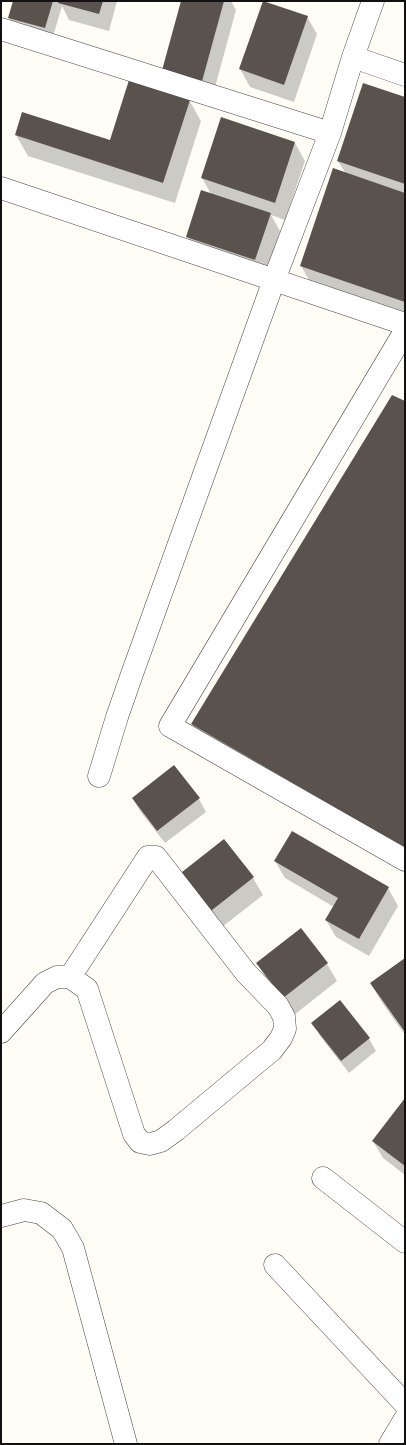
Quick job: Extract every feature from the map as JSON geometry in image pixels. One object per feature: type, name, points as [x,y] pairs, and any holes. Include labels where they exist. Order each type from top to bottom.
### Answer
[{"type":"street","points":[[99,776],[117,717],[274,280],[330,133],[353,57],[373,1]]},
{"type":"street","points":[[1,29],[330,133]]},
{"type":"street","points":[[353,57],[405,74]]},
{"type":"street","points":[[1,188],[405,324]]},
{"type":"street","points":[[405,331],[170,726],[405,860]]},
{"type":"street","points":[[1,1032],[45,983],[58,977],[70,977],[87,989],[134,1134],[140,1142],[150,1144],[161,1141],[176,1130],[272,1050],[286,1029],[284,1017],[278,1006],[246,973],[156,857],[148,857],[70,977]]},
{"type":"street","points":[[323,1178],[405,1242]]},
{"type":"street","points":[[1,1216],[24,1210],[41,1213],[62,1228],[73,1248],[126,1444]]},
{"type":"street","points":[[275,1265],[405,1404]]},
{"type":"street","points":[[390,1444],[405,1418]]},
{"type":"building","points":[[13,1],[53,1],[45,28],[8,18]]},
{"type":"building","points":[[59,1],[103,1],[99,14],[58,3]]},
{"type":"building","points":[[181,1],[224,1],[201,85],[161,74]]},
{"type":"building","points":[[263,1],[308,16],[284,85],[239,69]]},
{"type":"building","points":[[129,80],[190,100],[163,183],[15,135],[22,112],[110,140]]},
{"type":"building","points":[[363,83],[405,97],[405,184],[337,161]]},
{"type":"building","points":[[221,117],[295,142],[275,203],[201,178]]},
{"type":"building","points":[[333,168],[405,193],[405,302],[300,266]]},
{"type":"building","points":[[201,190],[271,213],[255,260],[186,237]]},
{"type":"building","points":[[392,395],[405,401],[405,848],[191,724]]},
{"type":"building","points":[[174,765],[200,798],[157,831],[132,798]]},
{"type":"building","points":[[292,831],[389,887],[359,939],[325,920],[338,898],[274,861]]},
{"type":"building","points":[[224,839],[254,877],[207,914],[177,876]]},
{"type":"building","points":[[301,928],[328,963],[283,998],[256,963]]},
{"type":"building","points":[[405,958],[405,1032],[370,983]]},
{"type":"building","points":[[340,1000],[370,1038],[341,1061],[311,1023]]},
{"type":"building","points":[[405,1098],[405,1166],[372,1141]]}]
